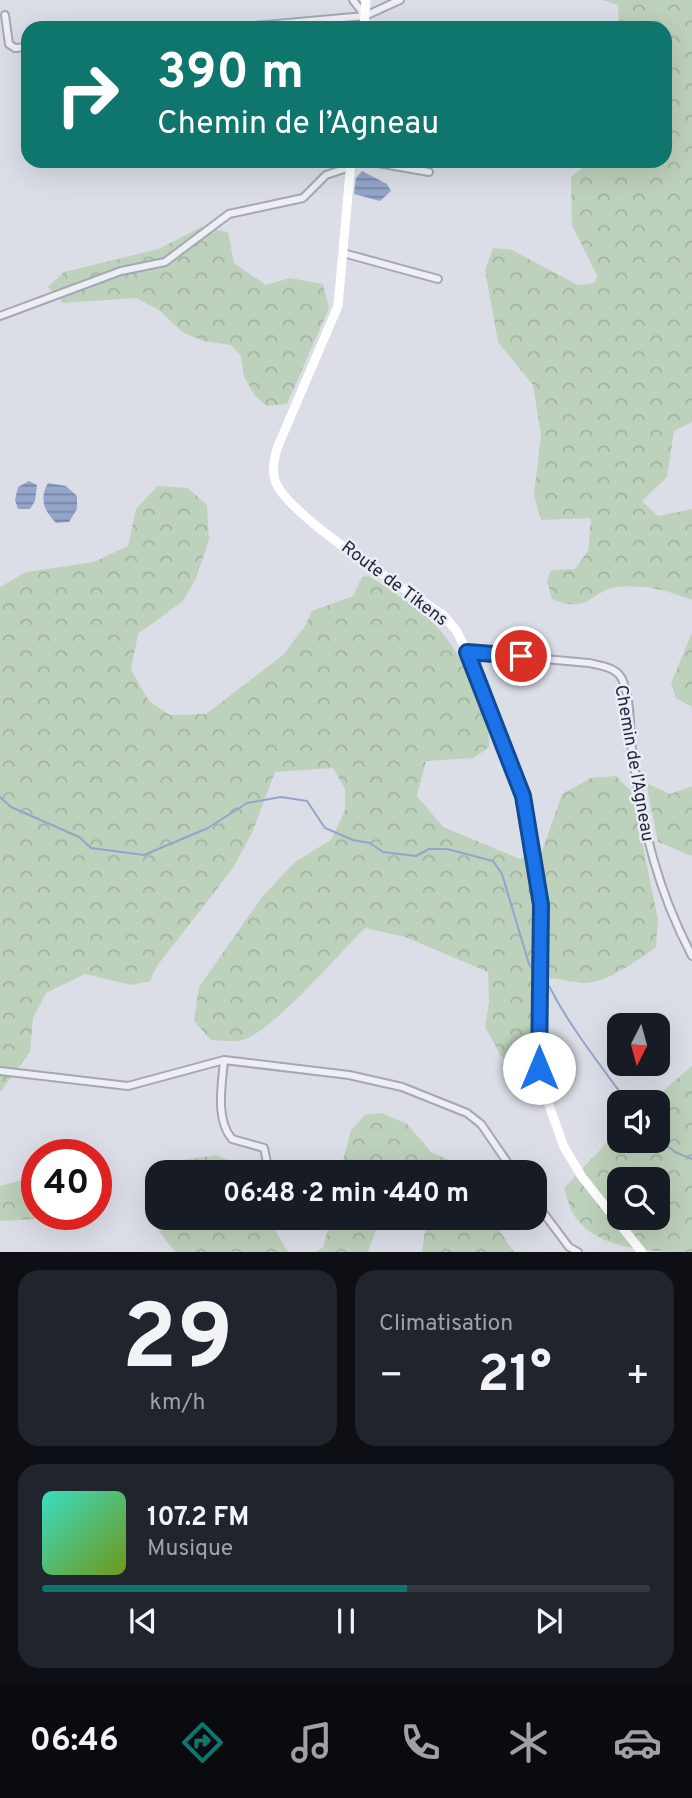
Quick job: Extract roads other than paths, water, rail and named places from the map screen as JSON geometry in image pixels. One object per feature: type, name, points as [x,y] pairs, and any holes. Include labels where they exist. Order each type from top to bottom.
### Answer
[{"type":"street","points":[[353,0],[365,16]]},
{"type":"street","points":[[365,21],[366,0]]},
{"type":"street","points":[[310,21],[365,16],[400,0]]},
{"type":"street","points":[[5,15],[9,44],[15,48],[21,48]]},
{"type":"street","points":[[0,316],[121,271],[165,262],[229,214],[303,198],[326,175],[342,168]]},
{"type":"street","name":"Route de Tikens","points":[[351,168],[338,306],[278,446],[274,460],[274,476],[277,486],[306,517],[443,615],[456,629],[467,652],[523,796],[541,905],[539,1068],[546,1097],[564,1147],[582,1177],[642,1252]]},
{"type":"street","points":[[406,168],[429,172]]},
{"type":"street","points":[[344,253],[438,279]]},
{"type":"street","name":"Chemin de l’Agneau","points":[[467,652],[589,663],[609,668],[619,674],[625,690],[633,760],[652,859],[668,911],[692,956]]},
{"type":"street","points":[[224,1060],[221,1102],[224,1125],[232,1139],[264,1148],[266,1160]]},
{"type":"street","points":[[0,1071],[128,1086],[224,1060],[349,1075],[402,1087],[451,1105],[481,1124],[506,1160]]},
{"type":"street","points":[[547,1218],[569,1247],[578,1252]]},
{"type":"water","points":[[362,171],[387,184],[391,191],[380,201],[354,194],[356,178]]},
{"type":"water","points":[[29,481],[37,485],[35,501],[30,509],[18,509],[15,500],[18,487]]},
{"type":"water","points":[[48,483],[66,486],[77,496],[77,509],[69,522],[56,523],[48,514],[43,500]]},
{"type":"waterway","points":[[0,797],[11,807],[79,837],[91,848],[144,855],[208,828],[247,803],[281,797],[307,801],[325,828],[353,840],[370,843],[383,852],[416,856],[429,849],[447,849],[493,861],[502,874],[529,964],[535,972]]},
{"type":"waterway","points":[[549,986],[576,1032],[618,1090]]},
{"type":"waterway","points":[[670,1148],[692,1159]]}]
